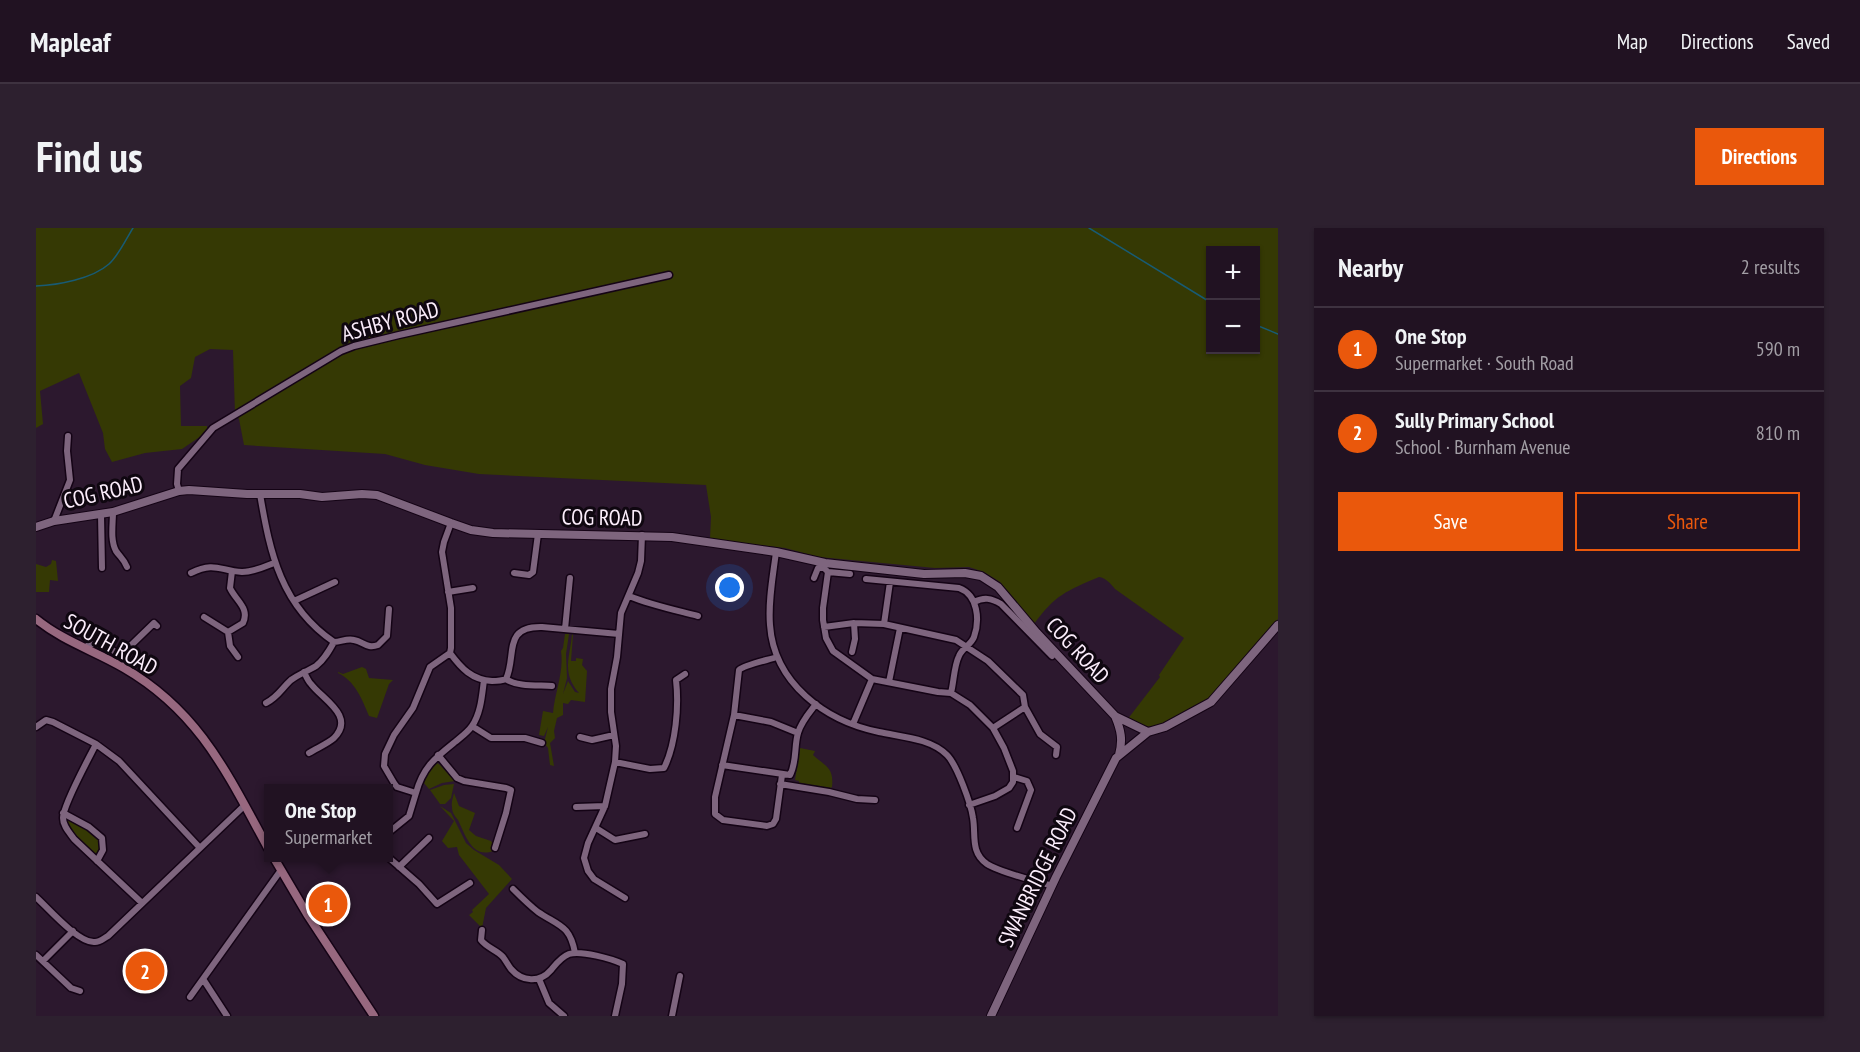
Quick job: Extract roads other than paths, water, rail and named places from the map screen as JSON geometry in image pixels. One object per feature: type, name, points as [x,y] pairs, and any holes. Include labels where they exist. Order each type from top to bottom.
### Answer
[{"type":"main road","name":"SOUTH ROAD","points":[[36,619],[59,636],[124,668],[167,698],[195,726],[216,753],[264,841]]},
{"type":"main road","points":[[276,862],[307,914],[374,1016]]},
{"type":"street","name":"ASHBY ROAD","points":[[179,491],[178,469],[213,428],[342,351],[399,335],[669,275]]},
{"type":"street","points":[[54,521],[70,480],[68,436]]},
{"type":"street","name":"COG ROAD","points":[[36,527],[54,521],[113,512],[179,491],[300,494],[322,497],[362,494],[378,495],[471,530],[493,533],[672,537],[776,552],[825,563],[924,574],[965,573],[981,576],[998,587],[1037,633],[1115,716],[1148,732]]},
{"type":"street","points":[[260,494],[274,563],[284,584],[294,601],[316,628],[334,642]]},
{"type":"street","points":[[113,512],[112,539],[115,549],[124,559],[127,567]]},
{"type":"street","points":[[101,515],[102,567]]},
{"type":"street","points":[[416,793],[397,787],[384,766],[385,754],[394,735],[413,708],[430,667],[450,653],[451,608],[442,552],[451,523]]},
{"type":"street","points":[[514,573],[529,575],[533,572],[538,534]]},
{"type":"street","points":[[625,898],[601,885],[588,871],[585,864],[585,852],[605,806],[615,762],[616,746],[610,712],[610,689],[617,657],[621,613],[638,573],[642,535]]},
{"type":"street","points":[[776,552],[769,615],[771,633],[777,657],[793,684],[816,704],[853,724],[873,731],[925,742],[941,750],[953,764],[969,805],[973,818],[975,847],[982,860],[991,866],[1052,886]]},
{"type":"street","points":[[191,573],[208,567],[232,571],[253,571],[274,563]]},
{"type":"street","points":[[814,578],[818,568],[824,568],[828,572],[850,574]]},
{"type":"street","points":[[228,632],[243,623],[246,614],[230,588],[232,571]]},
{"type":"street","points":[[828,572],[823,608],[824,627],[826,638],[833,651],[872,679],[938,693],[951,693],[970,705],[993,728],[1013,771],[1013,782],[1009,788],[995,796],[969,805]]},
{"type":"street","points":[[564,629],[570,578]]},
{"type":"street","points":[[866,579],[959,588],[966,591],[974,602],[977,618],[974,638],[958,657],[951,693]]},
{"type":"street","points":[[294,601],[335,582]]},
{"type":"street","points":[[884,624],[890,582]]},
{"type":"street","points":[[448,592],[473,588]]},
{"type":"street","points":[[629,596],[698,616]]},
{"type":"street","points":[[974,602],[987,598],[1001,604],[1052,656]]},
{"type":"street","points":[[266,703],[278,696],[288,683],[316,666],[334,642],[353,639],[367,646],[378,645],[387,636],[389,609]]},
{"type":"street","points":[[204,617],[228,632],[230,646],[237,657]]},
{"type":"street","points":[[121,655],[153,622],[157,626]]},
{"type":"street","points":[[852,652],[855,639],[854,624]]},
{"type":"street","points":[[824,627],[884,624],[956,640],[988,661],[1023,695],[1024,707],[1040,734],[1057,747],[1056,755]]},
{"type":"street","points":[[1119,755],[1148,732],[1165,727],[1211,702],[1278,625]]},
{"type":"street","points":[[506,679],[511,648],[518,634],[525,629],[533,627],[619,634]]},
{"type":"street","points":[[890,682],[900,628]]},
{"type":"street","points":[[85,648],[89,645],[99,645],[121,655],[125,662],[124,668]]},
{"type":"street","points":[[450,653],[461,668],[475,677],[484,680],[506,679]]},
{"type":"street","points":[[777,657],[740,668],[738,672],[734,715],[714,807],[716,816],[723,820],[756,825],[773,824],[776,819],[782,775]]},
{"type":"street","points":[[304,672],[311,684],[336,708],[340,715],[338,733],[333,739],[309,753]]},
{"type":"street","points":[[615,762],[650,769],[664,768],[670,751],[677,705],[676,680],[685,674]]},
{"type":"street","points":[[506,679],[516,683],[552,686]]},
{"type":"street","points":[[853,724],[872,679]]},
{"type":"street","points":[[393,828],[406,819],[411,811],[422,774],[438,755],[462,737],[472,726],[480,705],[484,680]]},
{"type":"street","points":[[722,765],[788,775],[792,772],[802,722],[816,704]]},
{"type":"street","points":[[993,728],[1024,707]]},
{"type":"street","points":[[734,715],[771,722],[798,733]]},
{"type":"street","points":[[1115,716],[1122,736],[1119,755]]},
{"type":"street","points":[[36,727],[46,720],[96,744],[113,756],[132,773],[200,848]]},
{"type":"street","points":[[472,726],[491,738],[525,738],[543,743]]},
{"type":"street","points":[[580,737],[592,740],[614,735]]},
{"type":"street","points":[[96,744],[63,813],[63,821],[74,839],[142,903]]},
{"type":"street","points":[[438,755],[457,778],[511,790],[495,848]]},
{"type":"street","name":"SWANBRIDGE ROAD","points":[[991,1016],[1052,886],[1119,755]]},
{"type":"street","points":[[1014,777],[1027,781],[1031,790],[1017,828]]},
{"type":"street","points":[[780,784],[821,790],[857,799],[875,800]]},
{"type":"street","points":[[36,897],[84,940],[95,942],[101,940],[108,936],[245,806]]},
{"type":"street","points":[[576,807],[605,806]]},
{"type":"street","points":[[63,813],[89,827],[102,838],[103,850],[97,861]]},
{"type":"street","points":[[596,828],[615,840],[645,834]]},
{"type":"street","points":[[399,867],[429,838]]},
{"type":"street","points":[[393,861],[437,904],[470,883]]},
{"type":"street","points":[[190,997],[281,870]]},
{"type":"street","points":[[513,890],[538,912],[563,926],[573,940],[575,953]]},
{"type":"street","points":[[482,930],[481,940],[484,945],[501,954],[511,969],[530,980],[539,979],[564,957],[575,953],[614,960],[623,964],[622,984],[615,1016]]},
{"type":"street","points":[[43,961],[73,932]]},
{"type":"street","points":[[36,955],[71,988],[80,991]]},
{"type":"street","points":[[672,1016],[680,976]]},
{"type":"street","points":[[202,979],[227,1016]]},
{"type":"street","points":[[539,979],[549,1003],[564,1016]]},
{"type":"waterway","points":[[36,286],[74,280],[94,274],[116,256],[133,228]]},
{"type":"waterway","points":[[1089,228],[1207,300]]},
{"type":"waterway","points":[[1260,327],[1278,334]]},
{"type":"place","name":"One Stop","points":[[328,904]]},
{"type":"place","name":"Sully Primary School","points":[[145,971]]}]
